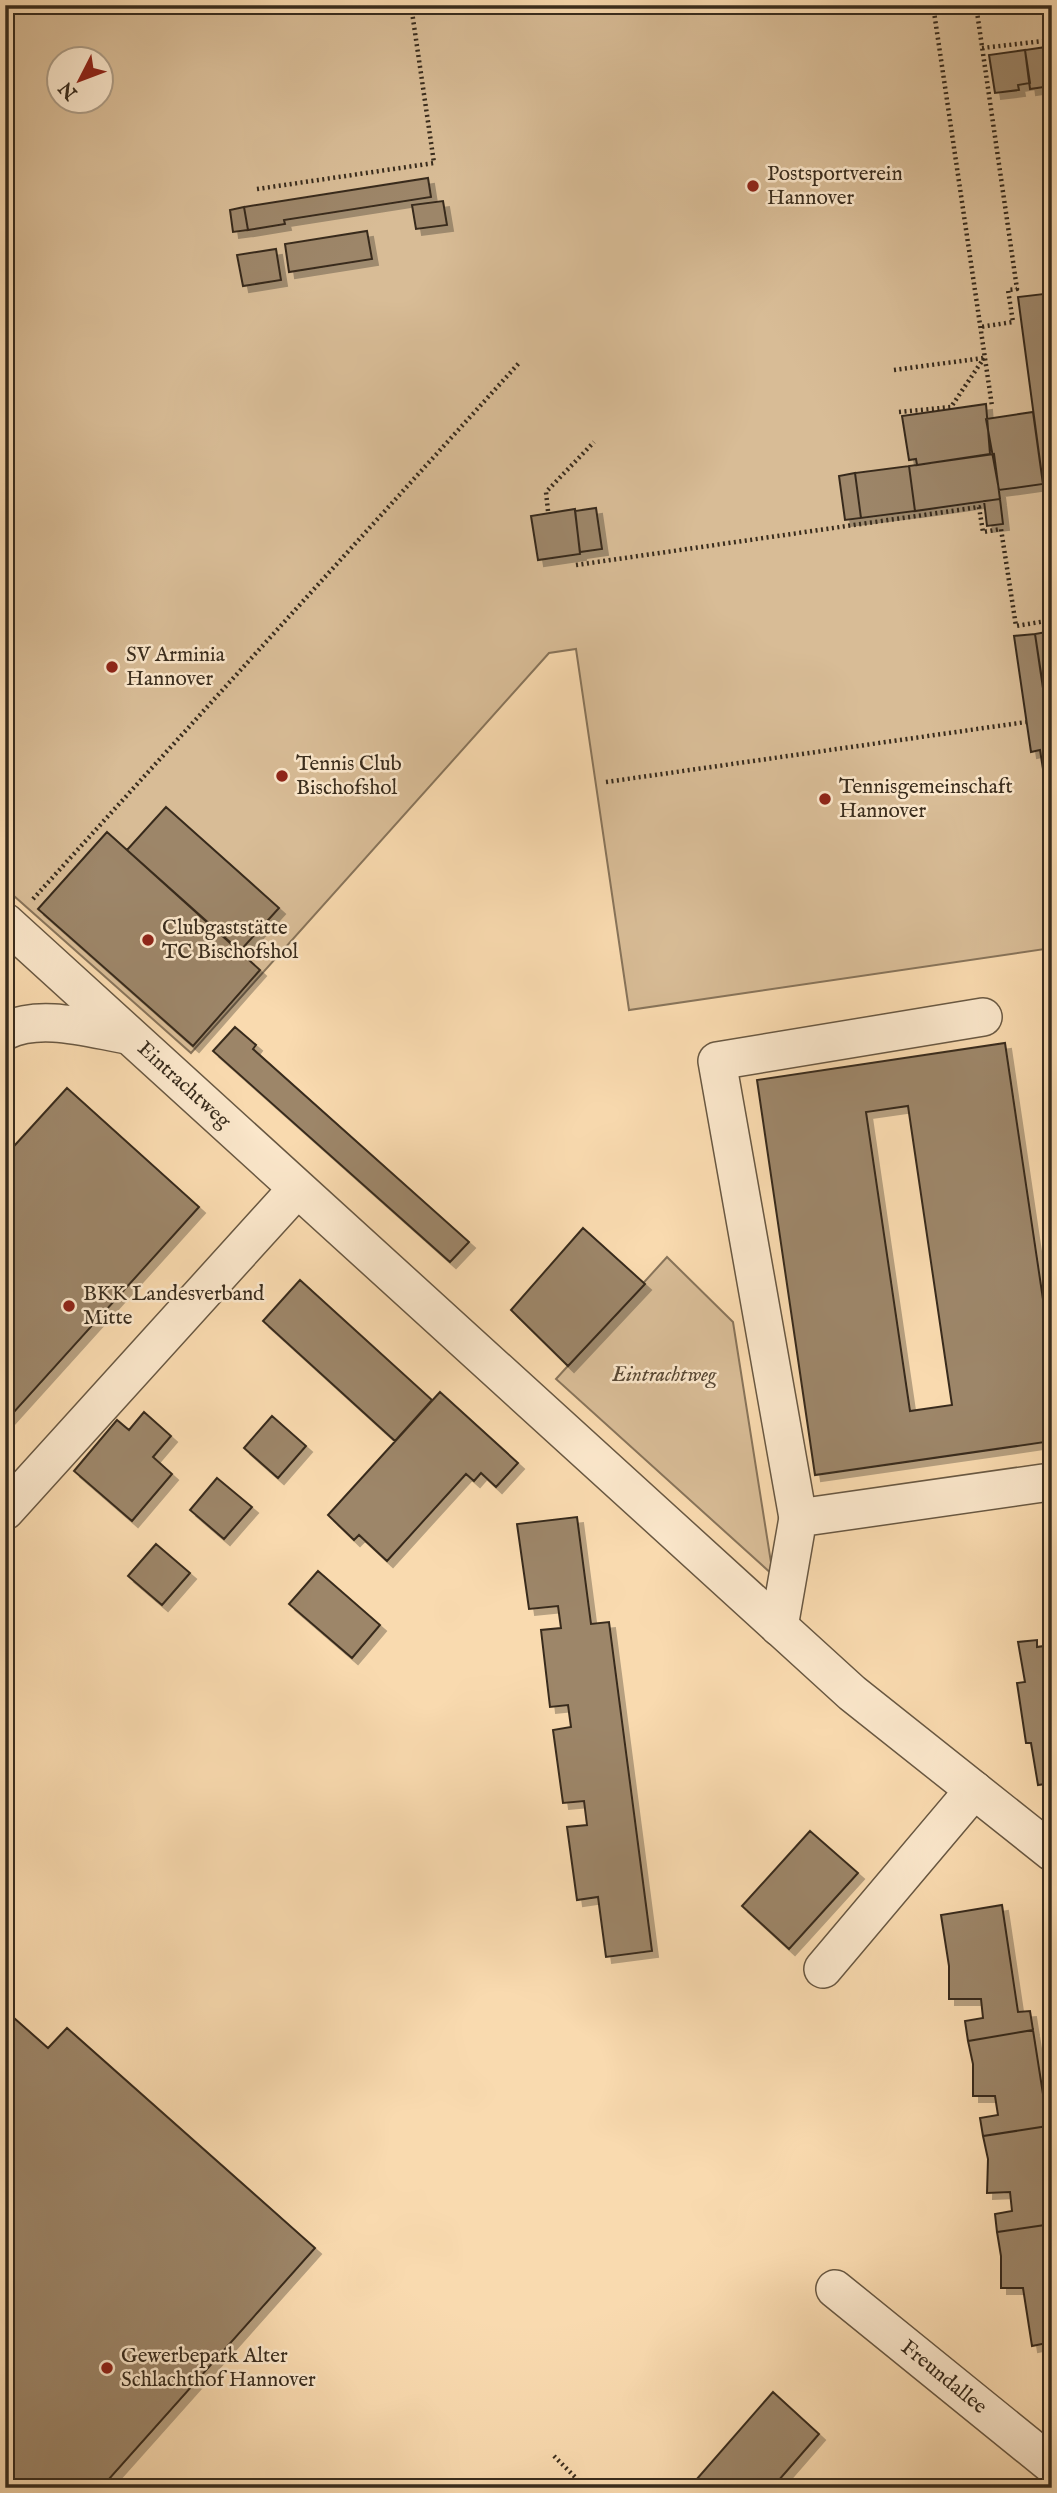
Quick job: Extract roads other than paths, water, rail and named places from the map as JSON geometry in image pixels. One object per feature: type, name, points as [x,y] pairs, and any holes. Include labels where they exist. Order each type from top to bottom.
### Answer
[{"type":"street","name":"Eintrachtweg","points":[[7,924],[296,1190],[852,1693],[1052,1852]]},
{"type":"street","points":[[779,1627],[798,1518],[717,1061],[983,1017]]},
{"type":"street","points":[[5,1031],[34,1024],[55,1024],[128,1035]]},
{"type":"street","points":[[5,1511],[296,1190]]},
{"type":"street","points":[[798,1518],[1043,1483]]},
{"type":"street","points":[[823,1969],[974,1790]]},
{"type":"street","name":"Freundallee","points":[[835,2288],[1052,2465]]},
{"type":"place","name":"Postsportverein Hannover","points":[[753,186]]},
{"type":"place","name":"SV Arminia Hannover","points":[[112,667]]},
{"type":"place","name":"Tennis Club Bischofshol","points":[[282,776]]},
{"type":"place","name":"Tennisgemeinschaft Hannover","points":[[825,799]]},
{"type":"place","name":"Clubgaststätte TC Bischofshol","points":[[148,940]]},
{"type":"place","name":"BKK Landesverband Mitte","points":[[69,1306]]},
{"type":"place","name":"Gewerbepark Alter Schlachthof Hannover","points":[[107,2368]]}]
